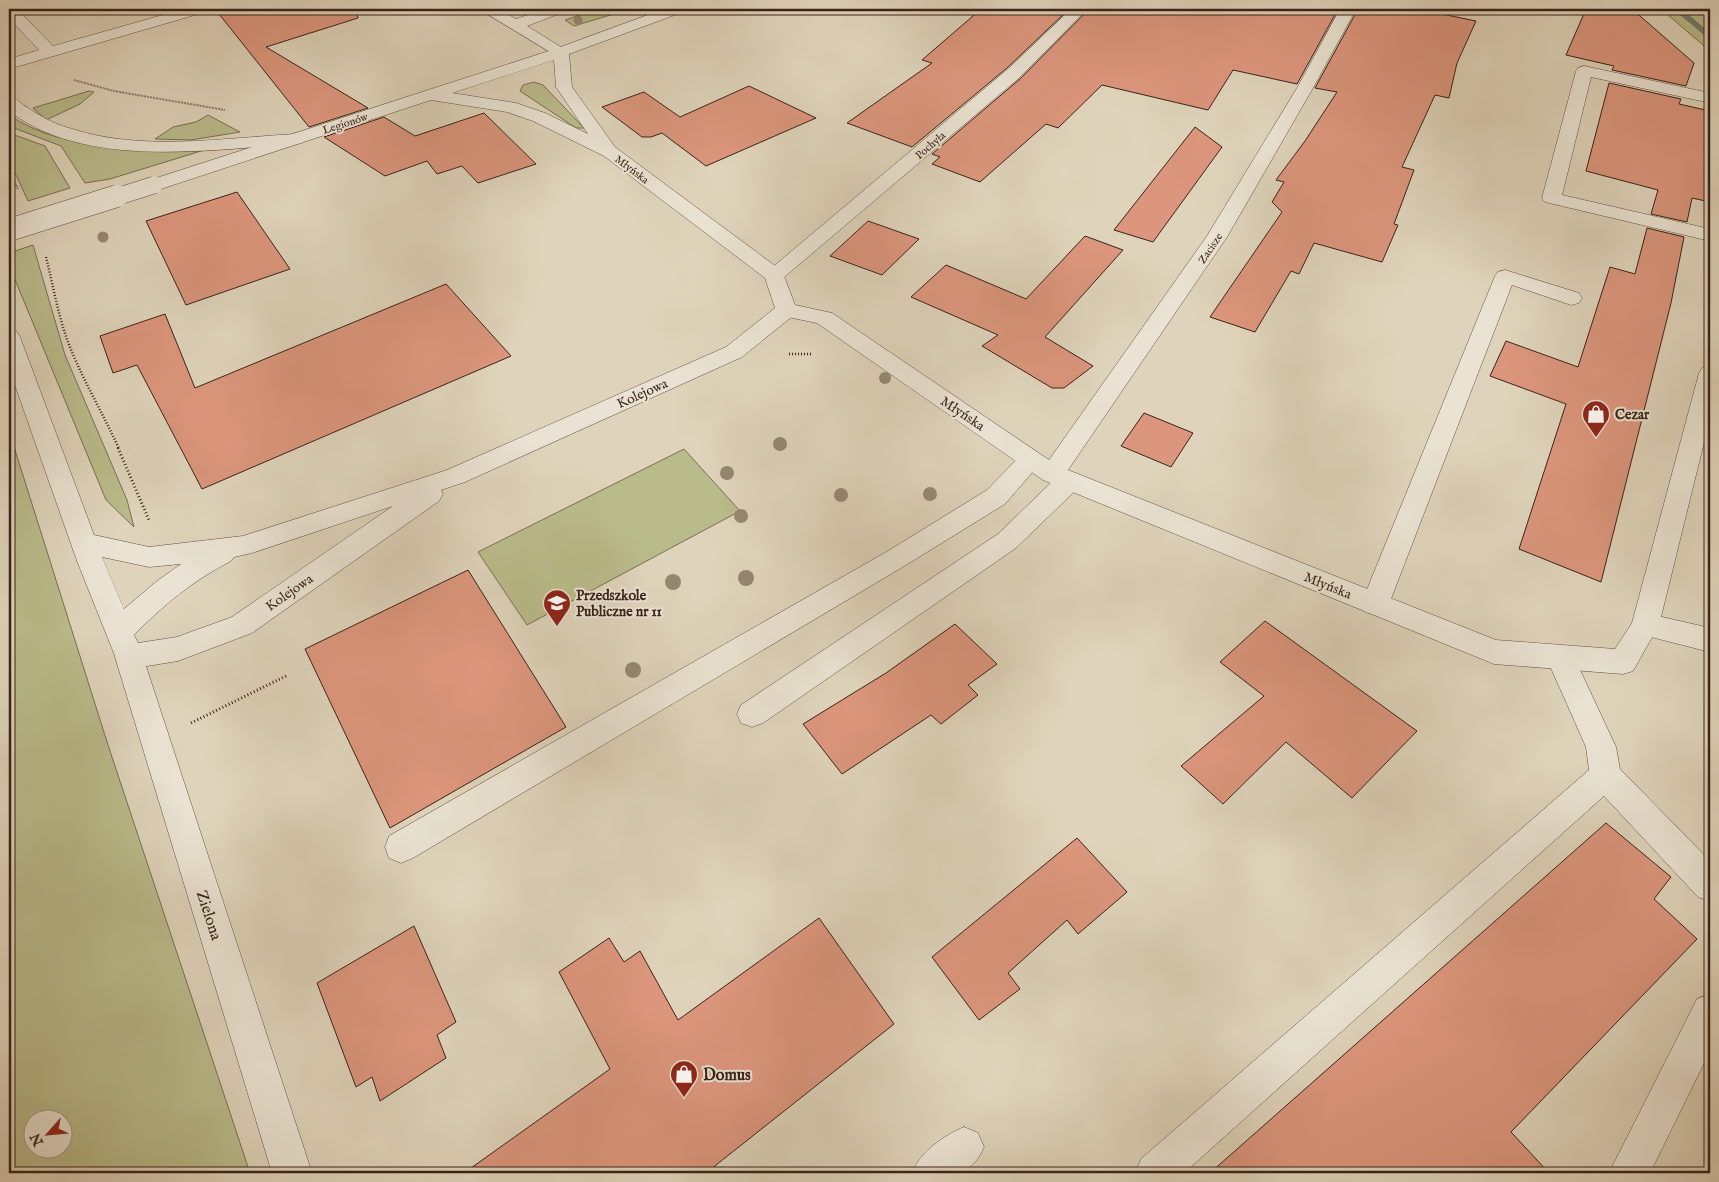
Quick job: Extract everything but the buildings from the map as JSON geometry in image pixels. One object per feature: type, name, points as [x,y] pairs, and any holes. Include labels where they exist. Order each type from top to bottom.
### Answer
[{"type":"street","points":[[9,9],[50,52]]},
{"type":"street","points":[[14,63],[200,9]]},
{"type":"street","points":[[487,9],[561,52],[552,81],[518,66]]},
{"type":"street","name":"Legionów","points":[[9,230],[431,95],[561,52],[678,9]]},
{"type":"street","name":"Pochyła","points":[[776,275],[1014,73],[1079,9]]},
{"type":"street","name":"Zacisze","points":[[1050,472],[1217,237],[1305,88],[1348,9]]},
{"type":"street","points":[[514,25],[556,10]]},
{"type":"street","points":[[1710,98],[1584,71],[1552,198],[1710,235]]},
{"type":"street","points":[[500,72],[510,107]]},
{"type":"street","name":"Młyńska","points":[[552,81],[610,152]]},
{"type":"street","name":"Młyńska","points":[[431,95],[510,107],[539,117],[610,152],[776,275]]},
{"type":"street","points":[[9,101],[14,107],[50,128],[84,138],[129,145],[168,146],[296,139]]},
{"type":"street","points":[[776,275],[786,310]]},
{"type":"street","points":[[1375,604],[1505,276],[1570,298]]},
{"type":"street","name":"Młyńska","points":[[786,310],[824,318],[1050,472],[1494,652],[1623,662],[1645,625],[1710,373]]},
{"type":"street","name":"Kolejowa","points":[[456,476],[242,625],[178,649],[124,645],[146,604],[179,578],[211,559],[240,546],[456,476],[734,352],[786,310]]},
{"type":"street","points":[[9,337],[84,543],[124,645]]},
{"type":"street","points":[[752,714],[1007,541],[1050,472]]},
{"type":"street","points":[[401,848],[897,558],[996,497],[1050,472]]},
{"type":"street","name":"Kolejowa","points":[[84,543],[149,557],[240,546]]},
{"type":"street","points":[[1645,625],[1710,640]]},
{"type":"street","name":"Zielona","points":[[124,645],[292,1173]]},
{"type":"street","points":[[1560,657],[1602,747],[1605,775],[1710,885]]},
{"type":"street","points":[[1155,1173],[1605,775]]},
{"type":"street","points":[[1629,1173],[1710,1012]]},
{"type":"street","points":[[932,1173],[964,1147]]},
{"type":"path","points":[[14,63],[114,91],[228,111]]},
{"type":"path","points":[[9,169],[20,196]]},
{"type":"path","points":[[44,249],[67,340],[80,372],[103,413],[151,523]]},
{"type":"path","points":[[186,725],[288,676]]},
{"type":"green space","points":[[597,9],[630,9],[574,26],[565,20]]},
{"type":"green space","points":[[1661,9],[1710,9],[1710,51]]},
{"type":"green space","points":[[534,82],[543,85],[584,128],[576,128],[520,91],[523,85]]},
{"type":"green space","points":[[89,91],[94,92],[80,104],[46,120],[33,108]]},
{"type":"green space","points":[[9,115],[32,128],[56,137],[82,142],[108,146],[214,147],[110,179],[85,183],[61,146],[14,128],[9,123]]},
{"type":"green space","points":[[208,115],[240,132],[191,140],[155,139],[173,127],[196,122]]},
{"type":"green space","points":[[9,133],[45,146],[70,188],[28,201],[9,160]]},
{"type":"green space","points":[[33,245],[65,355],[127,500],[134,527],[106,500],[9,265],[9,253]]},
{"type":"green space","points":[[9,431],[108,745],[250,1173],[9,1173]]},
{"type":"green space","points":[[684,449],[740,511],[527,625],[478,552]]},
{"type":"waterway","points":[[1677,9],[1710,37]]},
{"type":"place","name":"Cezar","points":[[1596,438]]},
{"type":"place","name":"Przedszkole Publiczne nr 11","points":[[557,627]]},
{"type":"place","name":"Domus","points":[[684,1098]]}]
